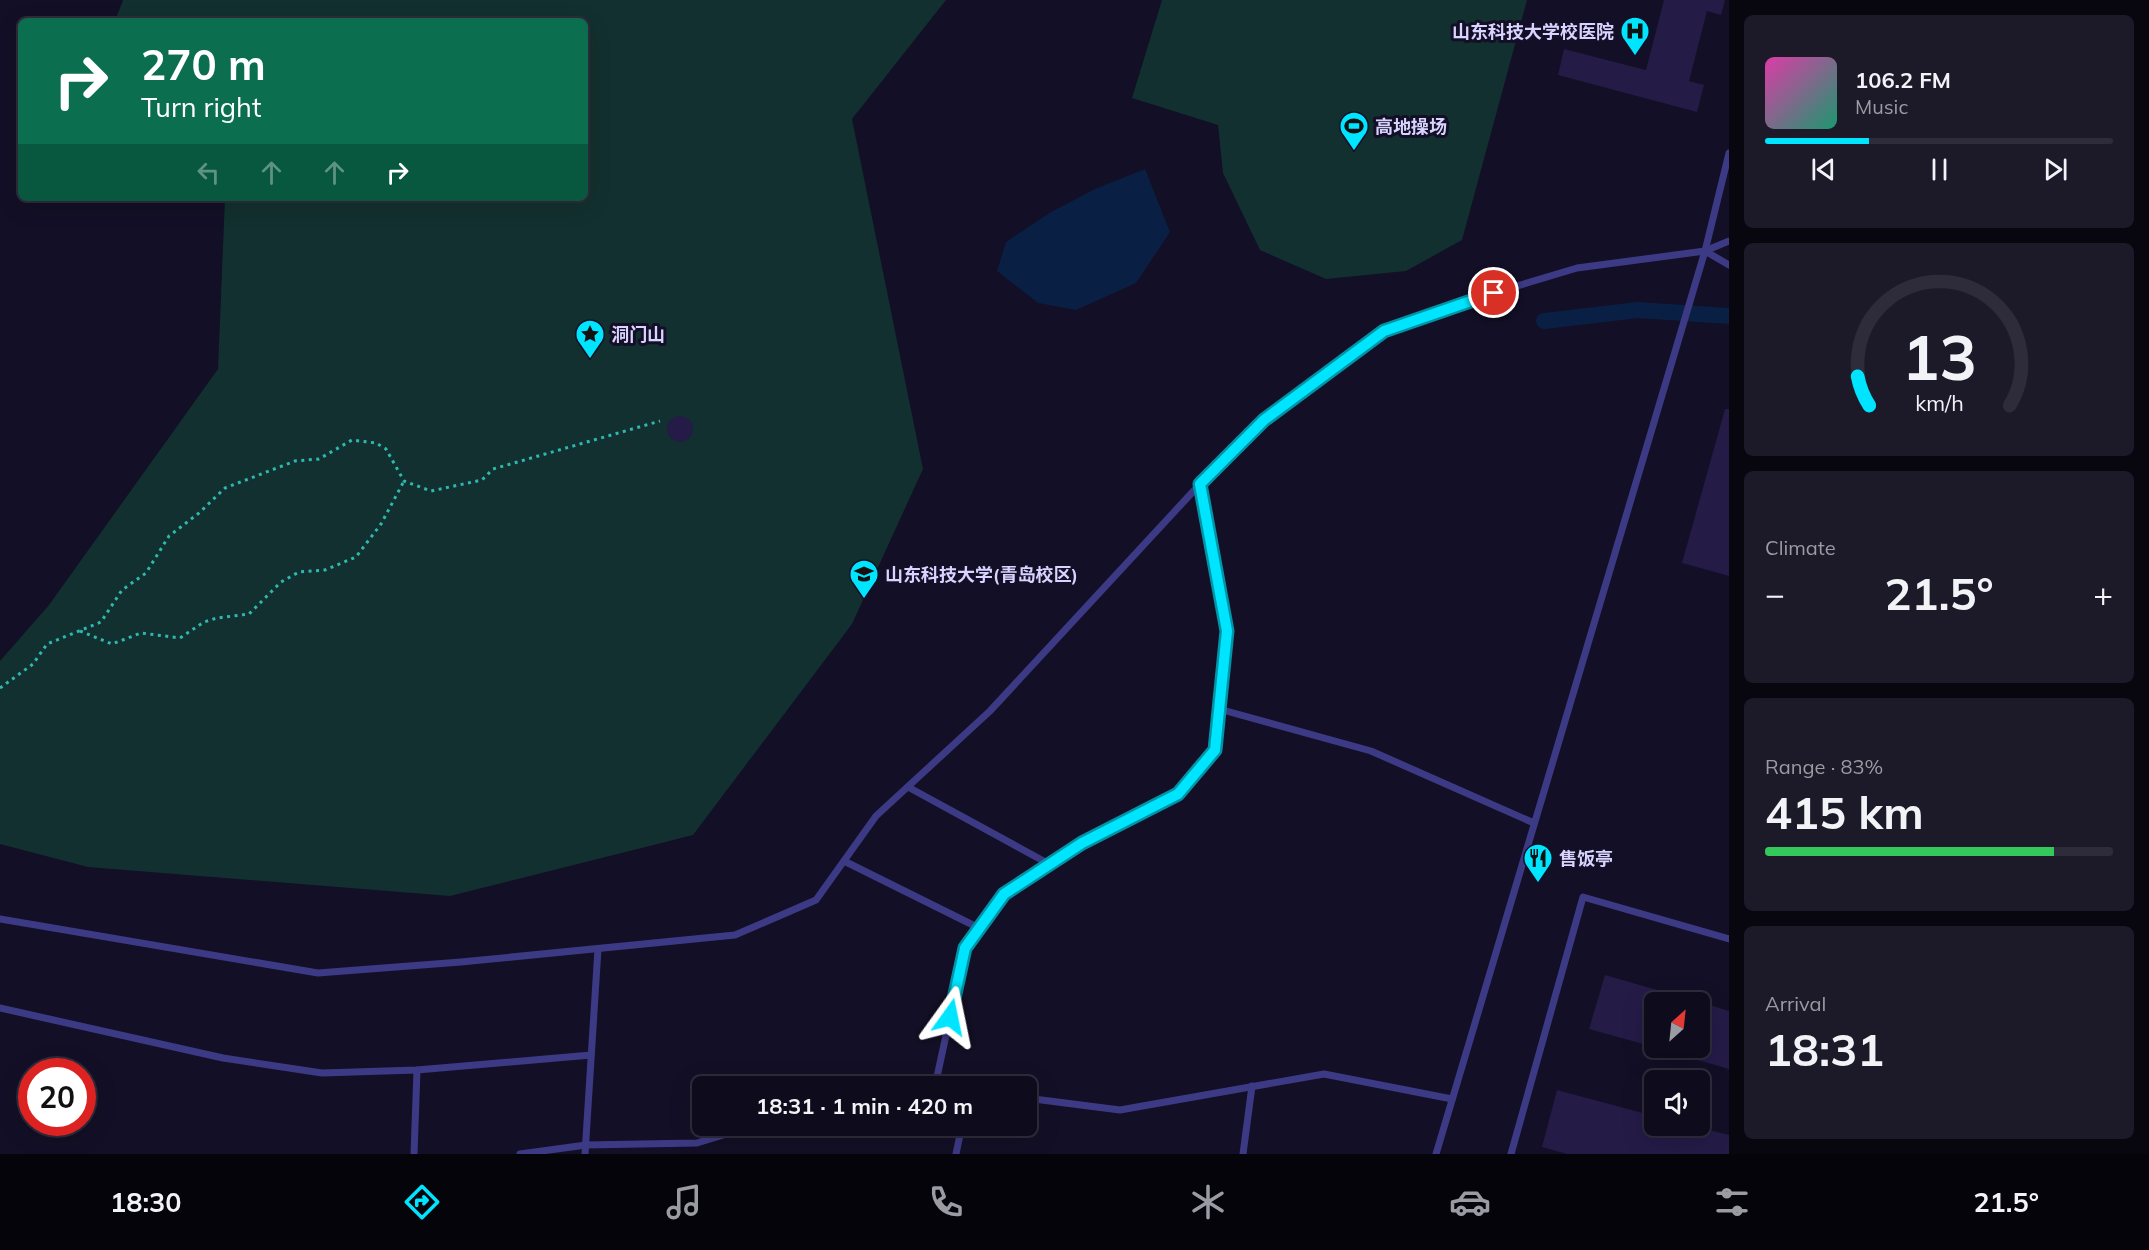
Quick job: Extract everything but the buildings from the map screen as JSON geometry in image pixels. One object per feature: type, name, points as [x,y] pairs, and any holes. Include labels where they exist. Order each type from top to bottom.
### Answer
[{"type":"lane","points":[[1436,1154],[1692,296],[1729,153]]},
{"type":"lane","points":[[0,919],[318,973],[735,935],[816,900],[876,816],[990,711],[1200,484],[1264,420],[1384,331],[1577,268],[1705,251],[1729,241]]},
{"type":"lane","points":[[1705,251],[1729,265]]},
{"type":"lane","points":[[936,1076],[965,948],[1004,894],[1082,843],[1178,794],[1215,750],[1227,631],[1200,484]]},
{"type":"lane","points":[[1219,709],[1371,751],[1534,823]]},
{"type":"lane","points":[[908,787],[1049,864]]},
{"type":"lane","points":[[844,861],[979,928]]},
{"type":"lane","points":[[1511,1154],[1583,897],[1729,939]]},
{"type":"lane","points":[[585,1154],[598,948]]},
{"type":"lane","points":[[0,1008],[223,1058],[322,1073],[417,1070],[591,1055]]},
{"type":"lane","points":[[414,1154],[417,1070]]},
{"type":"lane","points":[[1037,1099],[1120,1110],[1324,1074],[1452,1099]]},
{"type":"lane","points":[[1243,1154],[1252,1086]]},
{"type":"lane","points":[[520,1154],[586,1145],[697,1143],[720,1136]]},
{"type":"lane","points":[[956,1154],[960,1136]]},
{"type":"path","points":[[0,688],[33,664],[47,644],[80,632],[101,621],[122,590],[146,573],[169,536],[199,513],[225,488],[295,461],[319,459],[352,440],[376,443],[386,449],[404,481],[431,491],[482,480],[493,469],[660,421]]},
{"type":"path","points":[[80,632],[112,644],[141,633],[180,638],[204,622],[217,618],[245,616],[281,582],[299,572],[325,570],[356,557],[381,524],[404,481]]},
{"type":"green space","points":[[123,0],[946,0],[852,119],[923,469],[852,624],[693,835],[450,896],[88,867],[0,844],[0,661],[49,605],[218,369],[225,201],[588,201],[588,18],[116,18]]},
{"type":"green space","name":"高地操场","points":[[1162,0],[1527,0],[1462,240],[1406,271],[1326,279],[1260,250],[1223,173],[1218,125],[1132,98]]},
{"type":"water","points":[[1145,169],[1170,232],[1136,283],[1076,310],[1038,303],[997,271],[1006,242],[1051,212],[1095,189]]},
{"type":"waterway","points":[[1544,321],[1638,310],[1729,316]]},
{"type":"place","name":"山东科技大学校医院","points":[[1635,56]]},
{"type":"place","name":"高地操场","points":[[1354,152]]},
{"type":"place","name":"洞门山","points":[[590,360]]},
{"type":"place","name":"山东科技大学(青岛校区)","points":[[864,600]]},
{"type":"place","name":"售饭亭","points":[[1538,884]]},
{"type":"route","points":[[950,1017],[965,948],[1004,894],[1082,843],[1178,794],[1215,750],[1227,631],[1200,484],[1264,420],[1384,331],[1494,293]]}]
